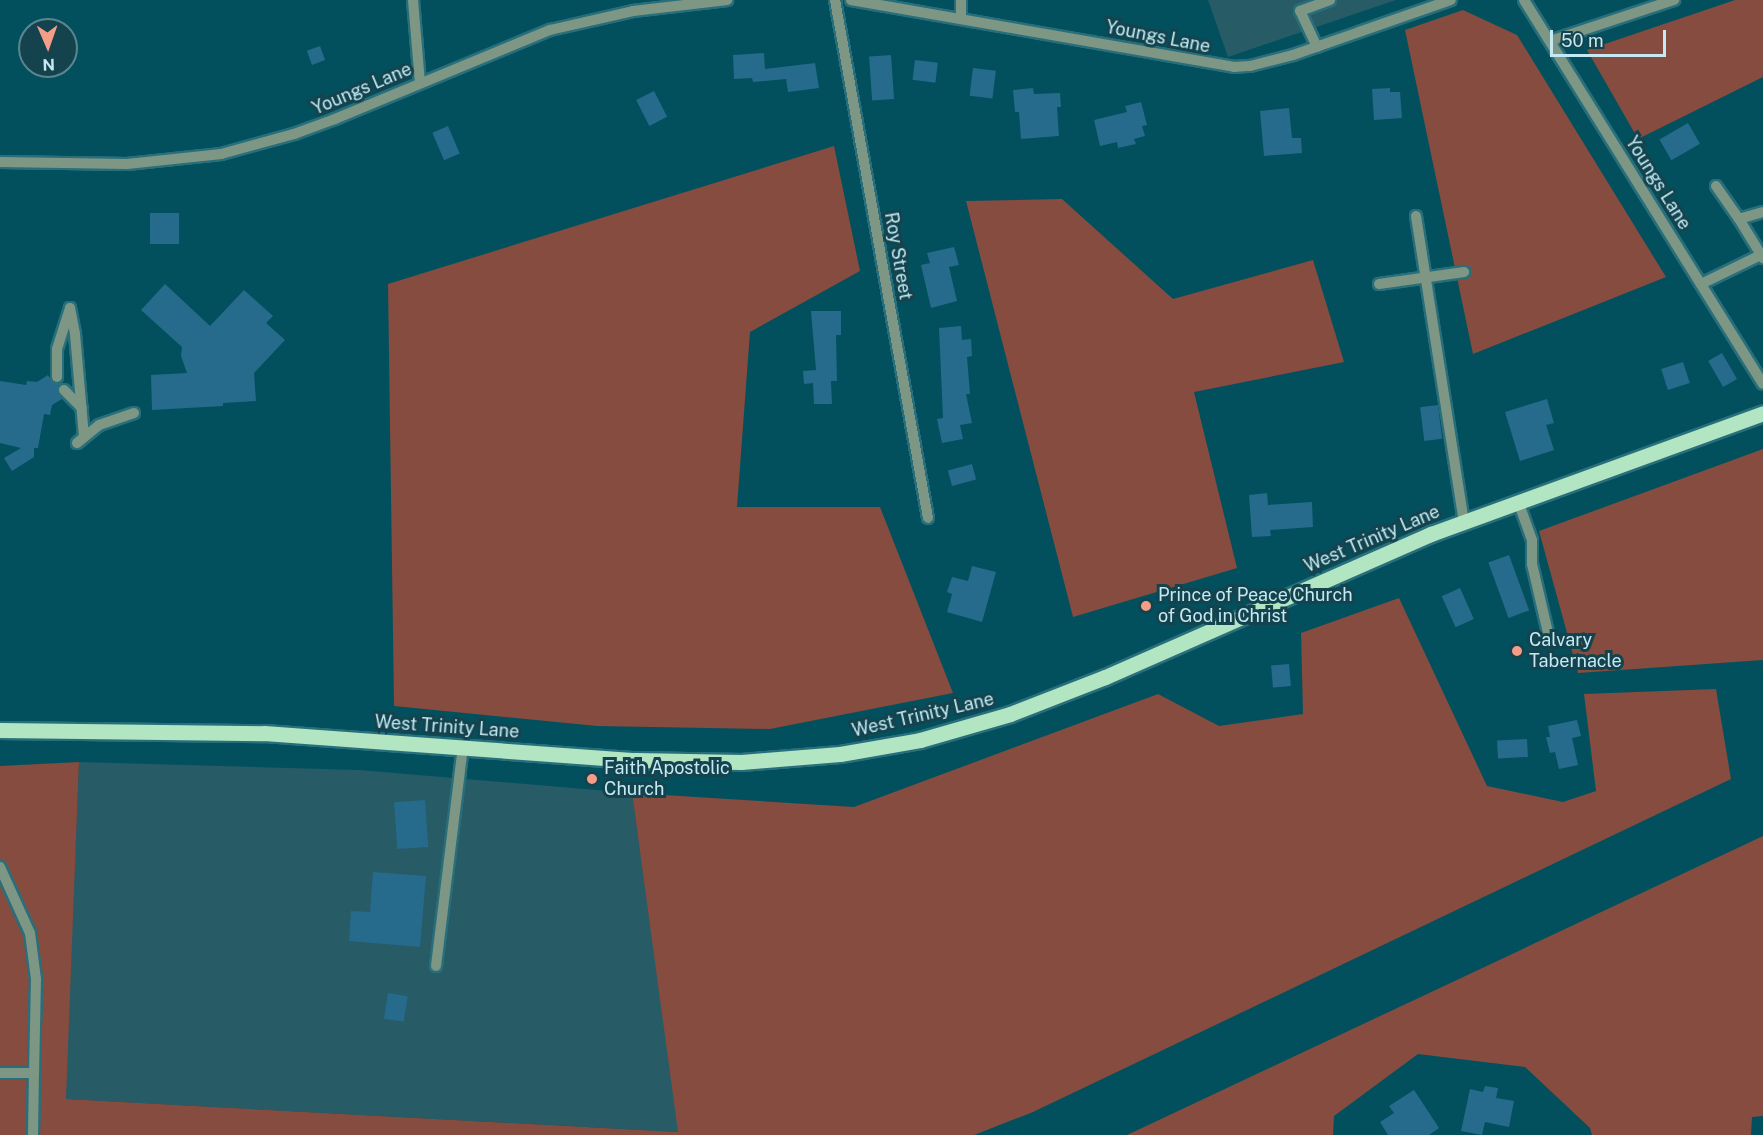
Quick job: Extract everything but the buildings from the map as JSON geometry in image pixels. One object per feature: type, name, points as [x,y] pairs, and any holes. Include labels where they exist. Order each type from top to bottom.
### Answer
[{"type":"main road","name":"West Trinity Lane","points":[[0,730],[264,733],[635,760],[741,762],[840,754],[920,740],[1010,714],[1105,677],[1464,521],[1763,413]]},
{"type":"street","points":[[413,0],[420,83]]},
{"type":"street","name":"Youngs Lane","points":[[0,162],[128,164],[221,154],[294,134],[515,43],[587,19],[633,10],[727,0]]},
{"type":"street","name":"Roy Street","points":[[835,0],[928,518]]},
{"type":"street","name":"Youngs Lane","points":[[851,0],[1234,67],[1267,62],[1317,47],[1451,0]]},
{"type":"street","points":[[960,18],[961,0]]},
{"type":"street","points":[[1317,47],[1300,11],[1330,0]]},
{"type":"street","name":"Youngs Lane","points":[[1524,0],[1763,384]]},
{"type":"street","points":[[1550,41],[1674,0]]},
{"type":"street","points":[[1701,284],[1762,256],[1716,186]]},
{"type":"street","points":[[1739,219],[1763,212]]},
{"type":"street","points":[[1416,216],[1464,521]]},
{"type":"street","points":[[1379,284],[1464,272]]},
{"type":"street","points":[[57,377],[57,349],[70,308],[82,408],[81,440],[99,425],[134,413]]},
{"type":"street","points":[[64,390],[82,408]]},
{"type":"street","points":[[1518,501],[1532,540],[1532,564],[1548,633]]},
{"type":"street","points":[[436,966],[463,747]]},
{"type":"street","points":[[0,867],[30,933],[36,979],[33,1135]]},
{"type":"street","points":[[0,1073],[34,1073]]},
{"type":"shaded area","points":[[1208,0],[1396,0],[1228,57]]},
{"type":"shaded area","points":[[1735,0],[1763,0],[1763,77],[1638,139],[1587,50]]},
{"type":"shaded area","points":[[1463,10],[1517,35],[1666,277],[1473,354],[1405,30]]},
{"type":"shaded area","points":[[834,146],[860,271],[750,332],[737,507],[880,507],[953,693],[770,729],[597,726],[394,706],[388,284]]},
{"type":"shaded area","points":[[1062,199],[1173,299],[1313,260],[1344,362],[1194,392],[1237,568],[1073,617],[966,201]]},
{"type":"shaded area","points":[[1763,449],[1763,660],[1578,673],[1539,531]]},
{"type":"shaded area","points":[[1399,598],[1487,786],[1563,802],[1596,791],[1584,694],[1716,689],[1731,779],[1033,1112],[974,1135],[0,1135],[0,766],[79,762],[66,1099],[678,1132],[632,793],[854,807],[1158,694],[1219,726],[1303,714],[1301,633]]},
{"type":"shaded area","points":[[79,762],[359,770],[632,793],[679,1132],[65,1099]]},
{"type":"shaded area","points":[[1763,836],[1763,1116],[1752,1117],[1751,1135],[1592,1135],[1590,1128],[1525,1067],[1418,1054],[1334,1116],[1333,1135],[1127,1135]]},
{"type":"place","name":"Prince of Peace Church of God in Christ","points":[[1146,606]]},
{"type":"place","name":"Calvary Tabernacle","points":[[1517,651]]},
{"type":"place","name":"Faith Apostolic Church","points":[[592,779]]}]
